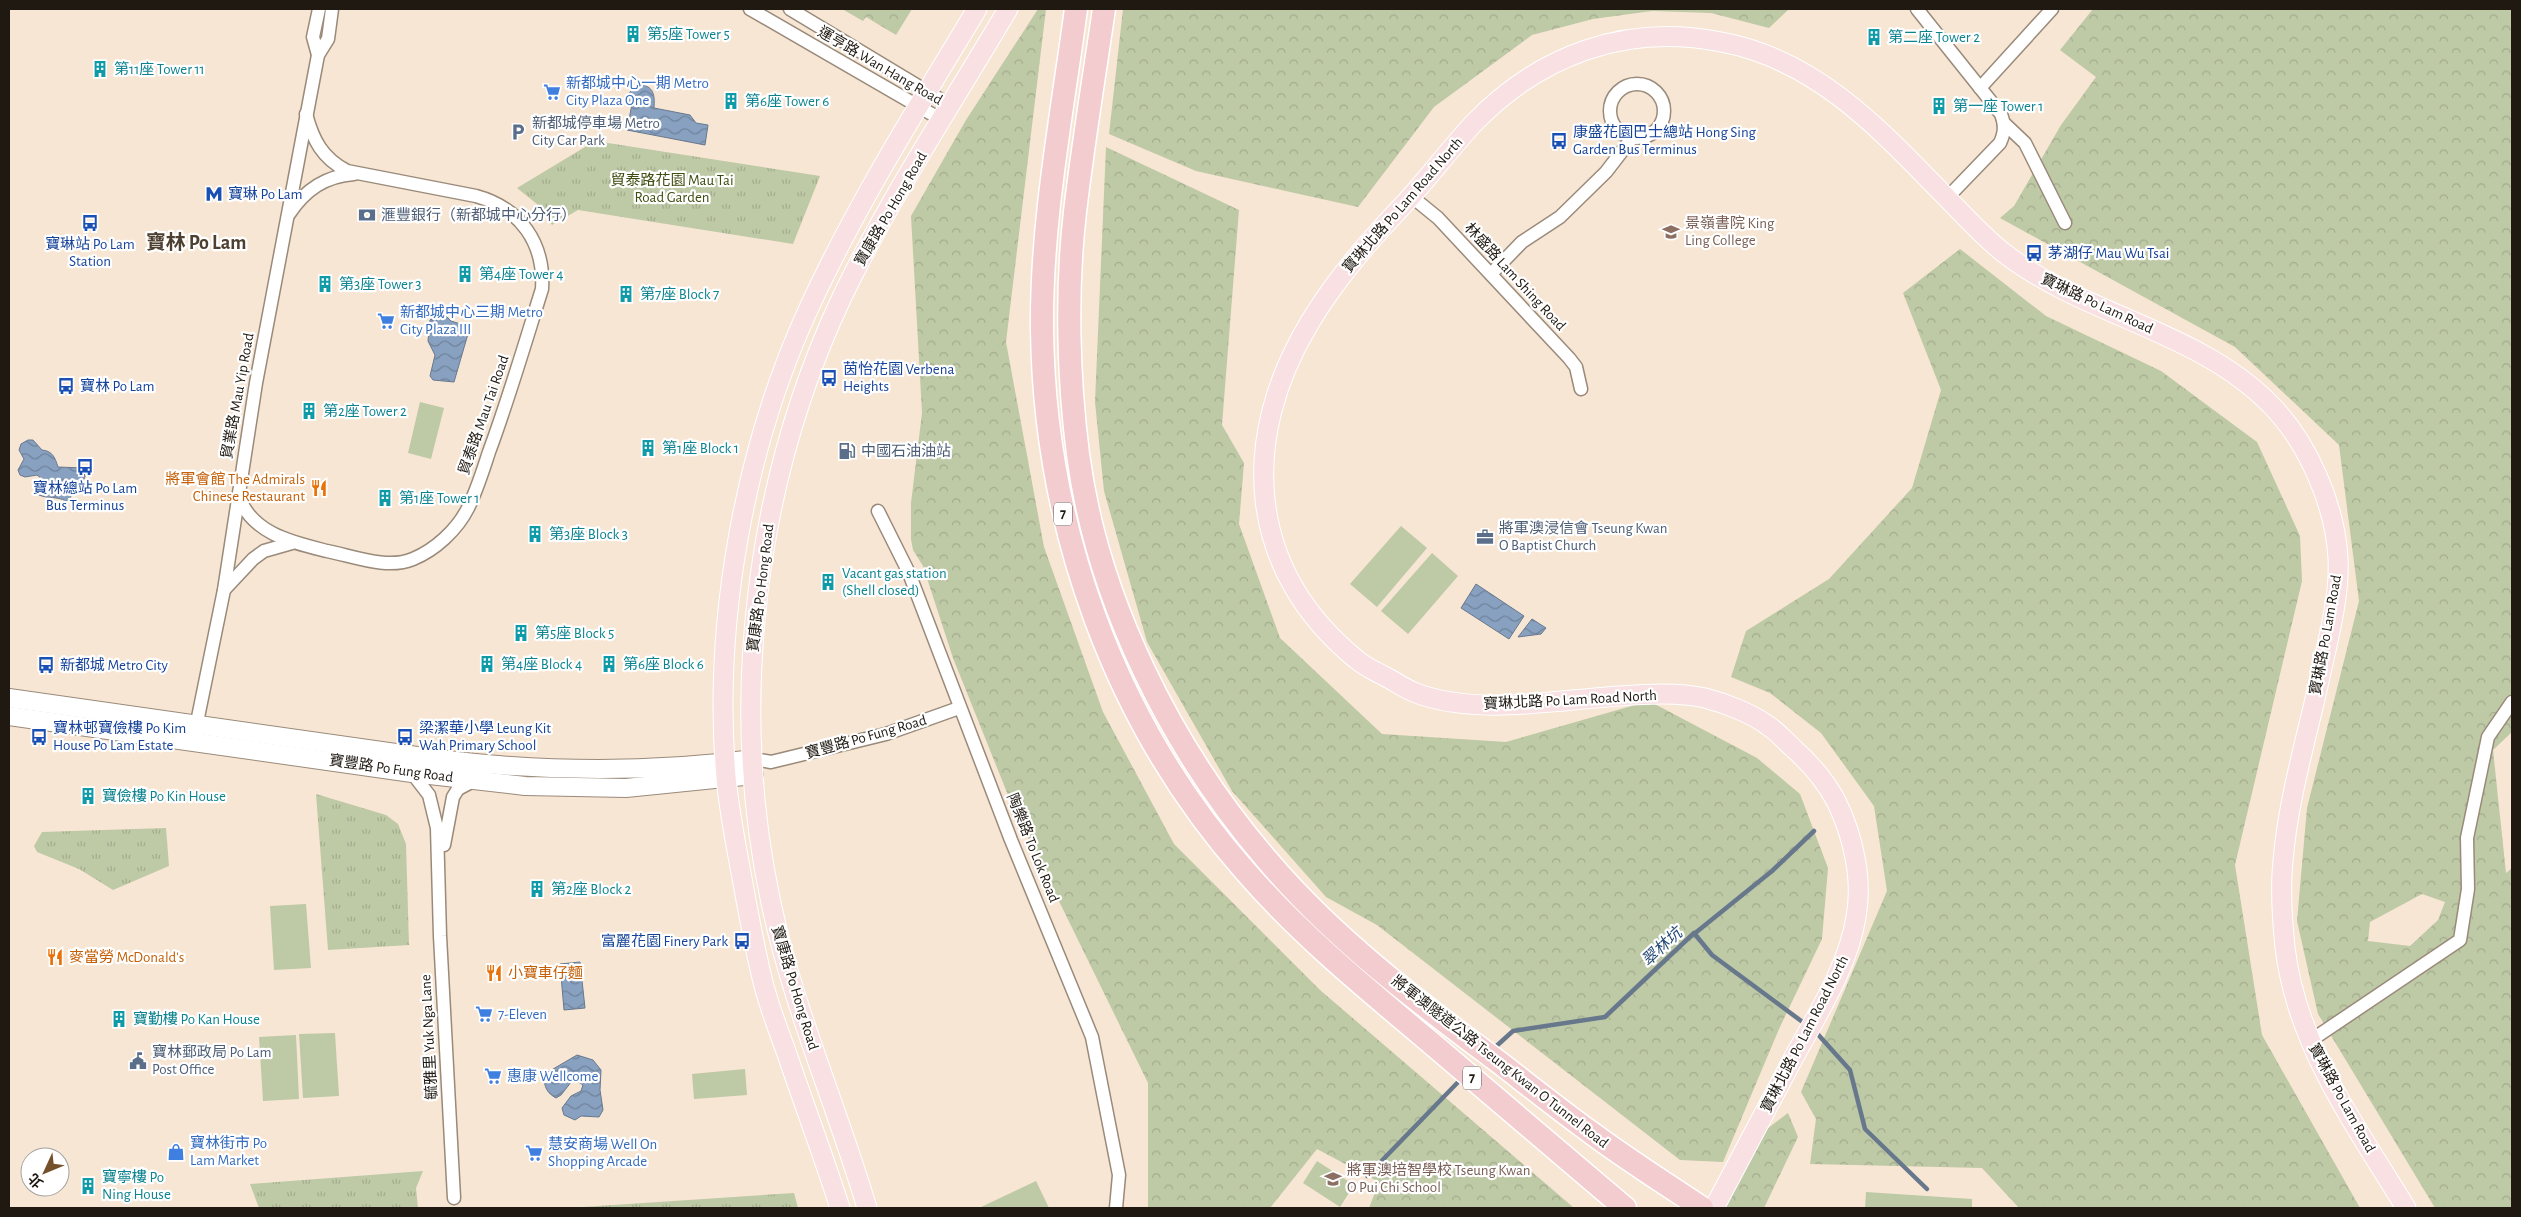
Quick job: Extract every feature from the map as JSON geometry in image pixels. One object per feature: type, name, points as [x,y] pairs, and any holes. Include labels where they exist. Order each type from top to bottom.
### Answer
[{"type":"highway","name":"將軍澳隧道公路 Tseung Kwan O Tunnel Road","points":[[1076,9],[1050,203],[1042,309],[1044,384],[1056,481],[1070,542],[1087,598],[1109,654],[1136,711],[1168,766],[1205,822],[1244,871],[1319,946],[1625,1208]]},
{"type":"highway","name":"將軍澳隧道公路 Tseung Kwan O Tunnel Road","points":[[1104,9],[1074,216],[1070,318],[1073,397],[1078,453],[1094,537],[1127,630],[1179,735],[1249,838],[1285,880],[1330,925],[1442,1021],[1593,1134],[1702,1208]]},
{"type":"main road","name":"寶康路 Po Hong Road","points":[[840,1208],[762,979],[731,817],[725,771],[725,676],[729,607],[742,525],[763,434],[791,351],[826,270],[872,185],[977,9]]},
{"type":"main road","name":"寶康路 Po Hong Road","points":[[867,1208],[784,958],[764,867],[760,765],[751,701],[756,608],[768,528],[786,448],[818,356],[844,295],[878,229],[1008,9]]},
{"type":"main road","name":"寶琳北路 Po Lam Road North","points":[[1714,1208],[1843,962],[1858,908],[1859,889],[1856,865],[1846,824],[1827,786],[1805,759],[1764,722],[1709,699],[1648,694],[1494,706],[1453,702],[1416,693],[1360,663],[1316,620],[1284,570],[1267,523],[1262,469],[1269,411],[1288,362],[1311,318],[1355,257],[1472,126],[1506,93],[1534,72],[1581,52],[1626,39],[1664,36],[1702,38],[1740,45],[1777,58],[1811,75],[1843,97],[1947,198]]},
{"type":"main road","name":"寶琳路 Po Lam Road","points":[[1947,198],[1982,237],[2023,268],[2062,291],[2174,340],[2221,365],[2269,403],[2298,438],[2313,470],[2326,502],[2338,555],[2331,623],[2288,822],[2283,860],[2281,899],[2290,979],[2310,1041],[2327,1076],[2406,1208]]},
{"type":"street","name":"貿業路 Mau Yip Road","points":[[318,55],[313,37],[319,9]]},
{"type":"street","name":"貿業路 Mau Yip Road","points":[[194,742],[224,590],[238,496],[286,218],[318,55],[328,39],[332,9]]},
{"type":"street","name":"運亨路 Wan Hang Road","points":[[750,9],[918,107],[946,113]]},
{"type":"street","name":"運亨路 Wan Hang Road","points":[[790,9],[928,90],[946,113]]},
{"type":"street","points":[[1917,9],[2001,114],[2005,124],[2025,143],[2065,223]]},
{"type":"street","points":[[1980,88],[2052,9]]},
{"type":"street","points":[[1636,84],[1646,86],[1655,92],[1662,101],[1664,113],[1655,131],[1641,138],[1633,137],[1617,128],[1610,111],[1618,92],[1636,84]]},
{"type":"street","name":"貿泰路 Mau Tai Road","points":[[238,496],[247,513],[256,523],[268,532],[292,542],[393,563],[413,559],[444,539],[467,509],[476,490],[501,420],[542,289],[541,264],[534,240],[519,219],[499,204],[476,196],[358,174],[337,166],[320,150],[313,137],[306,114]]},
{"type":"street","points":[[1947,198],[2000,143],[2004,134],[2005,124]]},
{"type":"street","points":[[1491,274],[1522,242],[1560,217],[1606,172],[1633,137]]},
{"type":"street","name":"貿泰路 Mau Tai Road","points":[[286,218],[299,200],[319,184],[338,176],[358,174]]},
{"type":"street","name":"林盛路 Lam Shing Road","points":[[1411,196],[1438,218],[1569,358],[1576,367],[1581,389]]},
{"type":"street","name":"陶樂路 To Lok Road","points":[[878,511],[909,573],[959,708],[1092,1037],[1119,1175],[1116,1208]]},
{"type":"street","name":"貿泰路 Mau Tai Road","points":[[224,590],[264,551],[292,542]]},
{"type":"street","name":"寶豐路 Po Fung Road","points":[[9,698],[446,760],[530,768],[725,771]]},
{"type":"street","points":[[2310,1041],[2460,940],[2468,889],[2467,838],[2488,737],[2512,702]]},
{"type":"street","name":"寶豐路 Po Fung Road","points":[[9,716],[412,773],[535,786],[626,788],[760,765],[886,734],[959,708]]},
{"type":"street","name":"毓雅里 Yuk Nga Lane","points":[[412,773],[429,795],[433,804],[437,828],[440,936],[454,1198]]},
{"type":"street","name":"毓雅里 Yuk Nga Lane","points":[[439,874],[453,797],[458,789],[475,780]]},
{"type":"green space","points":[[842,9],[912,9],[896,35],[866,17],[863,21]]},
{"type":"green space","points":[[1038,9],[1046,9],[1006,342],[1044,547],[1103,712],[1174,844],[1320,990],[1574,1208],[1369,1208],[1379,1182],[1317,1149],[1270,1208],[1148,1208],[1148,1083],[1012,805],[953,658],[923,566],[913,550],[911,539],[911,503],[922,413],[911,216],[966,120]]},
{"type":"green space","points":[[1123,9],[1789,9],[1769,28],[1711,13],[1652,11],[1593,19],[1532,35],[1434,107],[1358,207],[1196,171],[1109,134]]},
{"type":"green space","points":[[2093,9],[2512,9],[2512,732],[2493,750],[2506,873],[2512,868],[2512,1208],[2435,1208],[2318,1014],[2297,921],[2307,808],[2359,601],[2339,445],[2235,347],[2000,218],[2014,206],[2061,125],[2096,77],[2060,50]],"holes":[[[2422,894],[2445,902],[2438,920],[2410,946],[2368,941],[2370,922]]]},
{"type":"green space","name":"貿泰路花園 Mau Tai Road Garden","points":[[595,141],[820,176],[793,244],[578,210],[552,225],[537,204],[517,188]]},
{"type":"green space","points":[[1106,147],[1239,210],[1222,425],[1244,463],[1239,524],[1280,638],[1382,734],[1506,742],[1649,701],[1757,758],[1800,794],[1828,868],[1822,939],[1779,1029],[1723,1162],[1680,1160],[1377,925],[1326,897],[1232,791],[1147,642],[1104,491],[1095,402]]},
{"type":"green space","points":[[1960,249],[2046,316],[2161,371],[2257,442],[2300,536],[2302,581],[2235,865],[2262,1035],[2360,1208],[2019,1208],[1982,1168],[1810,1164],[1816,1119],[1801,1092],[1887,891],[1874,806],[1821,733],[1770,693],[1731,677],[1746,631],[1829,579],[1912,488],[1941,390],[1903,293]]},
{"type":"green space","points":[[420,402],[444,408],[431,459],[408,453]]},
{"type":"green space","points":[[1401,526],[1427,548],[1377,607],[1350,584]]},
{"type":"green space","points":[[1432,553],[1458,576],[1408,634],[1381,611]]},
{"type":"green space","points":[[316,794],[386,815],[398,824],[406,844],[409,945],[328,950]]},
{"type":"green space","points":[[166,828],[169,866],[113,890],[79,869],[37,852],[34,846],[42,832]]},
{"type":"green space","points":[[306,904],[311,968],[274,970],[270,906]]},
{"type":"green space","points":[[335,1033],[339,1096],[303,1098],[299,1034]]},
{"type":"green space","points":[[296,1035],[299,1099],[263,1101],[259,1037]]},
{"type":"green space","points":[[745,1069],[747,1095],[694,1099],[692,1074]]},
{"type":"green space","points":[[1788,1113],[1798,1137],[1764,1208],[1727,1208],[1723,1205],[1763,1132]]},
{"type":"green space","points":[[1317,1161],[1354,1185],[1340,1207],[1303,1183]]},
{"type":"green space","points":[[423,1171],[416,1188],[418,1208],[259,1208],[250,1184]]},
{"type":"green space","points":[[1036,1181],[1049,1208],[979,1208]]},
{"type":"green space","points":[[1866,1192],[1972,1199],[1972,1208],[1865,1208]]},
{"type":"green space","points":[[794,1193],[798,1208],[568,1208]]},
{"type":"water","points":[[639,85],[644,85],[651,89],[654,108],[690,115],[696,123],[708,125],[705,145],[627,130],[632,104],[627,103],[628,97],[630,92]]},
{"type":"water","points":[[437,314],[444,314],[451,321],[470,327],[454,382],[433,380],[430,376],[435,355],[428,341],[430,320]]},
{"type":"water","points":[[28,440],[33,440],[42,450],[51,453],[58,467],[83,468],[85,477],[70,499],[66,501],[39,495],[42,479],[37,475],[25,477],[20,475],[18,470],[24,459],[19,450],[21,444]]},
{"type":"water","points":[[1476,584],[1524,616],[1509,639],[1461,608]]},
{"type":"water","points":[[1532,619],[1546,628],[1541,634],[1518,637]]},
{"type":"water","points":[[580,962],[585,1008],[564,1010],[560,964]]},
{"type":"water","points":[[577,1055],[593,1060],[601,1070],[600,1090],[603,1110],[599,1117],[581,1116],[575,1120],[564,1115],[562,1108],[571,1096],[581,1091],[583,1085],[577,1081],[572,1081],[561,1095],[556,1098],[548,1092],[545,1086],[544,1076],[548,1072]]},
{"type":"waterway","points":[[1694,934],[1772,871],[1814,831]]},
{"type":"waterway","name":"翠林坑","points":[[1492,1050],[1513,1031],[1605,1017],[1694,933],[1712,955],[1808,1026]]},
{"type":"waterway","name":"翠林坑","points":[[1814,1030],[1850,1070],[1865,1129],[1927,1189]]},
{"type":"waterway","name":"翠林坑","points":[[1367,1176],[1463,1077]]},
{"type":"place","name":"第5座 Tower 5","points":[[633,34]]},
{"type":"place","name":"第二座 Tower 2","points":[[1874,37]]},
{"type":"place","name":"第11座 Tower 11","points":[[100,69]]},
{"type":"place","name":"新都城中心一期 Metro City Plaza One","points":[[552,92]]},
{"type":"place","name":"第6座 Tower 6","points":[[731,101]]},
{"type":"place","name":"第一座 Tower 1","points":[[1939,106]]},
{"type":"place","name":"新都城停車場 Metro City Car Park","points":[[518,132]]},
{"type":"place","name":"康盛花園巴士總站 Hong Sing Garden Bus Terminus","points":[[1559,141]]},
{"type":"place","name":"寶琳 Po Lam","points":[[214,194]]},
{"type":"place","name":"滙豐銀行（新都城中心分行）","points":[[367,215]]},
{"type":"place","name":"寶琳站 Po Lam Station","points":[[90,223]]},
{"type":"place","name":"景嶺書院 King Ling College","points":[[1671,232]]},
{"type":"place","name":"茅湖仔 Mau Wu Tsai","points":[[2034,253]]},
{"type":"place","name":"第4座 Tower 4","points":[[465,274]]},
{"type":"place","name":"第3座 Tower 3","points":[[325,284]]},
{"type":"place","name":"第7座 Block 7","points":[[626,294]]},
{"type":"place","name":"新都城中心三期 Metro City Plaza III","points":[[386,321]]},
{"type":"place","name":"茵怡花園 Verbena Heights","points":[[829,378]]},
{"type":"place","name":"寶林 Po Lam","points":[[66,386]]},
{"type":"place","name":"第2座 Tower 2","points":[[309,411]]},
{"type":"place","name":"第1座 Block 1","points":[[648,448]]},
{"type":"place","name":"中國石油油站","points":[[847,451]]},
{"type":"place","name":"寶林總站 Po Lam Bus Terminus","points":[[85,467]]},
{"type":"place","name":"將軍會館 The Admirals Chinese Restaurant","points":[[319,488]]},
{"type":"place","name":"第1座 Tower 1","points":[[385,498]]},
{"type":"place","name":"第3座 Block 3","points":[[535,534]]},
{"type":"place","name":"將軍澳浸信會 Tseung Kwan O Baptist Church","points":[[1485,537]]},
{"type":"place","name":"Vacant gas station (Shell closed)","points":[[828,582]]},
{"type":"place","name":"第5座 Block 5","points":[[521,633]]},
{"type":"place","name":"第4座 Block 4","points":[[487,664]]},
{"type":"place","name":"第6座 Block 6","points":[[609,664]]},
{"type":"place","name":"新都城 Metro City","points":[[46,665]]},
{"type":"place","name":"寶林邨寶儉樓 Po Kim House Po Lam Estate","points":[[39,737]]},
{"type":"place","name":"梁潔華小學 Leung Kit Wah Primary School","points":[[405,737]]},
{"type":"place","name":"寶儉樓 Po Kin House","points":[[88,796]]},
{"type":"place","name":"第2座 Block 2","points":[[537,889]]},
{"type":"place","name":"富麗花園 Finery Park","points":[[742,941]]},
{"type":"place","name":"麥當勞 McDonald's","points":[[55,957]]},
{"type":"place","name":"小寶車仔麵","points":[[494,973]]},
{"type":"place","name":"7-Eleven","points":[[484,1014]]},
{"type":"place","name":"寶勤樓 Po Kan House","points":[[119,1019]]},
{"type":"place","name":"寶林郵政局 Po Lam Post Office","points":[[138,1061]]},
{"type":"place","name":"惠康 Wellcome","points":[[493,1076]]},
{"type":"place","name":"寶林街市 Po Lam Market","points":[[176,1152]]},
{"type":"place","name":"慧安商場 Well On Shopping Arcade","points":[[534,1153]]},
{"type":"place","name":"將軍澳培智學校 Tseung Kwan O Pui Chi School","points":[[1333,1179]]},
{"type":"place","name":"寶寧樓 Po Ning House","points":[[88,1186]]},
{"type":"district","name":"寶林 Po Lam","points":[[196,243]]}]
